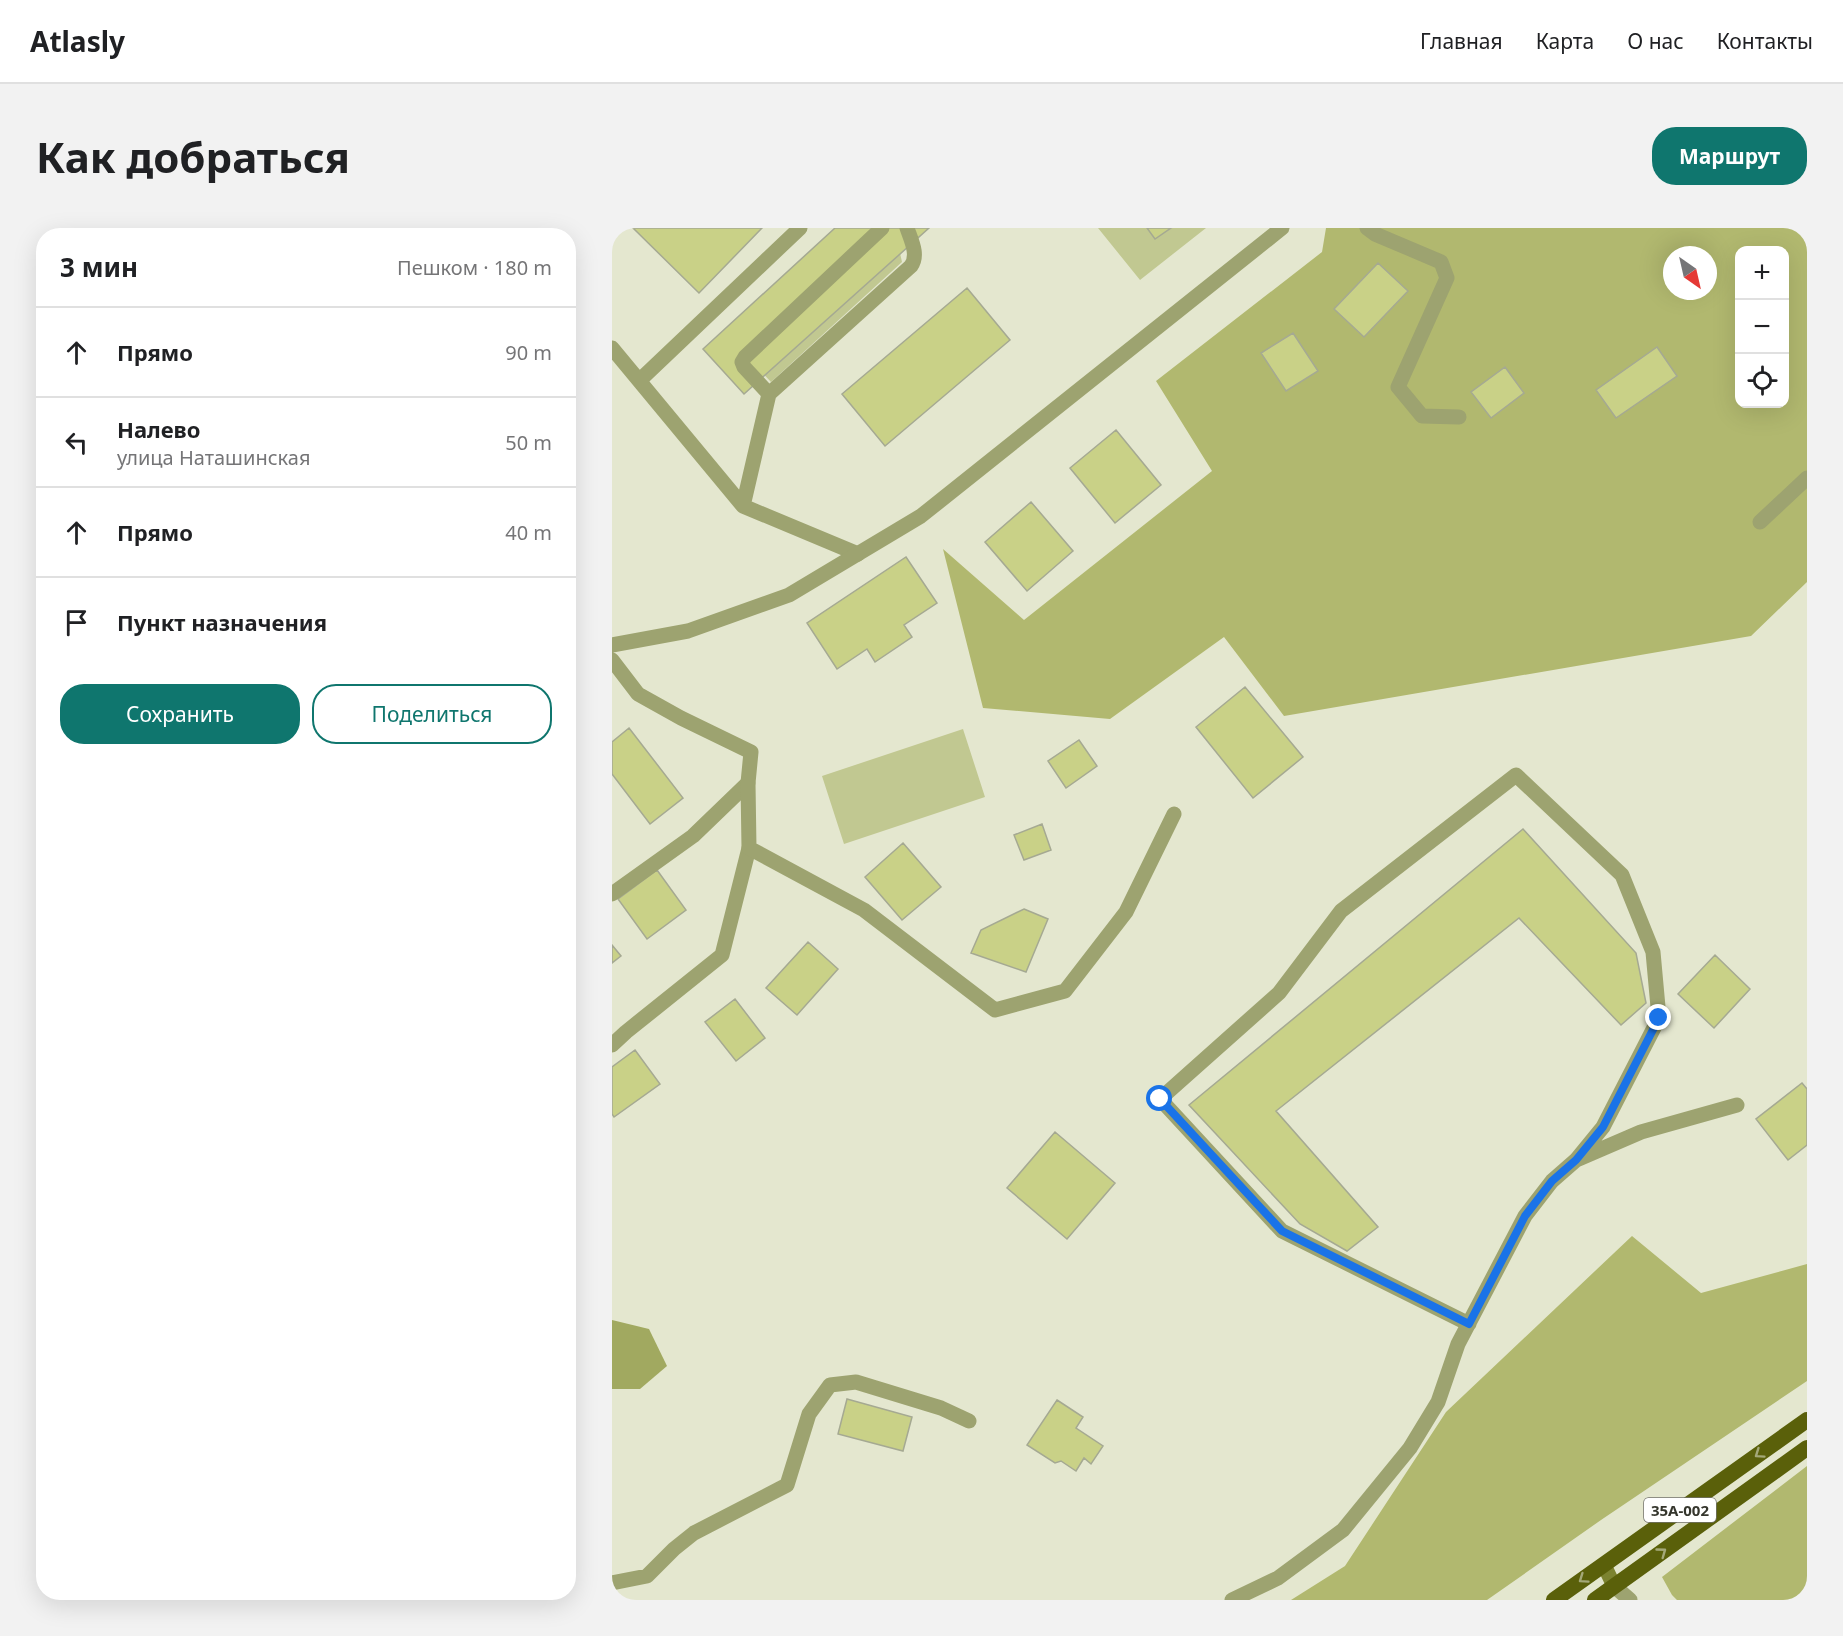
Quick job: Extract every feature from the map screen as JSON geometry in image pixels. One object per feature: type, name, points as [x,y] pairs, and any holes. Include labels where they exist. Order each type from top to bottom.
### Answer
[{"type":"highway","name":"35А-002","points":[[1554,1600],[1807,1420]]},
{"type":"highway","name":"35А-002","points":[[1595,1600],[1807,1448]]},
{"type":"main road","points":[[1604,1565],[1614,1586]]},
{"type":"street","points":[[640,380],[800,228]]},
{"type":"street","points":[[768,394],[744,367],[742,362],[745,357],[882,228]]},
{"type":"street","points":[[743,506],[768,394],[911,266],[915,261],[908,228]]},
{"type":"street","points":[[612,645],[688,631],[789,595],[921,516],[1282,228]]},
{"type":"street","points":[[1367,228],[1375,234],[1441,262],[1447,278],[1398,387],[1422,416],[1459,417]]},
{"type":"street","points":[[612,348],[743,506],[858,554]]},
{"type":"street","points":[[1760,522],[1807,478]]},
{"type":"street","points":[[612,660],[638,694],[751,752],[748,783],[748,848],[722,955],[612,1045]]},
{"type":"street","points":[[1232,1600],[1278,1578],[1343,1530],[1410,1448],[1438,1402],[1458,1344],[1469,1324],[1525,1216],[1552,1181],[1576,1160],[1603,1127],[1659,1018],[1653,952],[1622,875],[1516,775],[1341,911],[1279,993],[1160,1099],[1282,1231],[1469,1324]]},
{"type":"street","points":[[612,894],[693,836],[748,783]]},
{"type":"street","points":[[748,848],[864,910],[995,1010],[1065,991],[1126,912],[1174,814]]},
{"type":"street","points":[[1576,1160],[1641,1132],[1737,1105]]},
{"type":"street","points":[[612,1583],[646,1576],[694,1533],[787,1485],[809,1414],[830,1384],[856,1382],[941,1408],[969,1421]]},
{"type":"street","points":[[1614,1586],[1630,1600]]},
{"type":"shaded area","points":[[1098,228],[1206,228],[1140,280]]},
{"type":"shaded area","points":[[1326,228],[1807,228],[1807,582],[1751,636],[1284,716],[1224,637],[1110,719],[983,708],[943,549],[1024,620],[1212,471],[1156,381],[1322,252]]},
{"type":"shaded area","points":[[895,231],[902,262],[771,382],[753,363]]},
{"type":"shaded area","points":[[963,729],[985,797],[844,844],[822,776]]},
{"type":"shaded area","points":[[1632,1236],[1701,1293],[1807,1264],[1807,1381],[1487,1600],[1291,1600],[1345,1566],[1446,1412]]},
{"type":"shaded area","points":[[612,1320],[649,1329],[667,1366],[640,1389],[612,1389]]},
{"type":"shaded area","points":[[1807,1466],[1807,1600],[1677,1600],[1672,1595],[1662,1577]]},
{"type":"building","points":[[633,228],[762,228],[699,293]]},
{"type":"building","points":[[835,228],[929,228],[744,394],[703,349]]},
{"type":"building","points":[[1147,228],[1171,228],[1155,239]]},
{"type":"building","points":[[1378,263],[1408,291],[1364,337],[1334,309]]},
{"type":"building","points":[[967,288],[1010,340],[885,446],[842,394]]},
{"type":"building","points":[[1293,333],[1318,371],[1286,391],[1261,353]]},
{"type":"building","points":[[1657,347],[1677,376],[1616,418],[1596,390]]},
{"type":"building","points":[[1505,367],[1524,393],[1491,418],[1471,392]]},
{"type":"building","points":[[1116,430],[1161,485],[1115,523],[1070,468]]},
{"type":"building","points":[[1031,502],[1073,551],[1027,591],[985,542]]},
{"type":"building","points":[[906,557],[937,603],[904,625],[912,637],[875,662],[867,649],[837,669],[807,623]]},
{"type":"building","points":[[1245,687],[1303,757],[1253,798],[1196,727]]},
{"type":"building","points":[[629,728],[683,798],[650,824],[612,774],[612,742]]},
{"type":"building","points":[[1079,740],[1097,766],[1066,788],[1048,761]]},
{"type":"building","points":[[1042,824],[1051,850],[1024,860],[1014,835]]},
{"type":"building","points":[[1523,829],[1636,953],[1646,1003],[1621,1025],[1519,918],[1276,1111],[1378,1227],[1347,1251],[1300,1224],[1189,1105]]},
{"type":"building","points":[[903,843],[941,887],[902,920],[865,877]]},
{"type":"building","points":[[657,870],[686,910],[647,939],[618,899]]},
{"type":"building","points":[[1024,909],[1048,919],[1026,972],[971,953],[981,930]]},
{"type":"building","points":[[808,942],[838,969],[797,1015],[766,988]]},
{"type":"building","points":[[612,945],[621,956],[612,963]]},
{"type":"building","points":[[1715,955],[1750,989],[1714,1028],[1678,994]]},
{"type":"building","points":[[735,999],[765,1038],[736,1061],[705,1022]]},
{"type":"building","points":[[635,1050],[660,1084],[614,1117],[612,1114],[612,1067]]},
{"type":"building","points":[[1802,1083],[1807,1089],[1807,1145],[1788,1160],[1756,1119]]},
{"type":"building","points":[[1055,1132],[1115,1183],[1067,1239],[1007,1188]]},
{"type":"building","points":[[847,1399],[912,1417],[903,1451],[838,1434]]},
{"type":"building","points":[[1057,1400],[1083,1417],[1076,1428],[1103,1446],[1091,1464],[1084,1458],[1076,1471],[1061,1461],[1055,1463],[1027,1445]]},
{"type":"route","points":[[1160,1099],[1282,1231],[1447,1311],[1469,1324],[1525,1216],[1552,1181],[1576,1160],[1603,1127],[1659,1018]]}]
